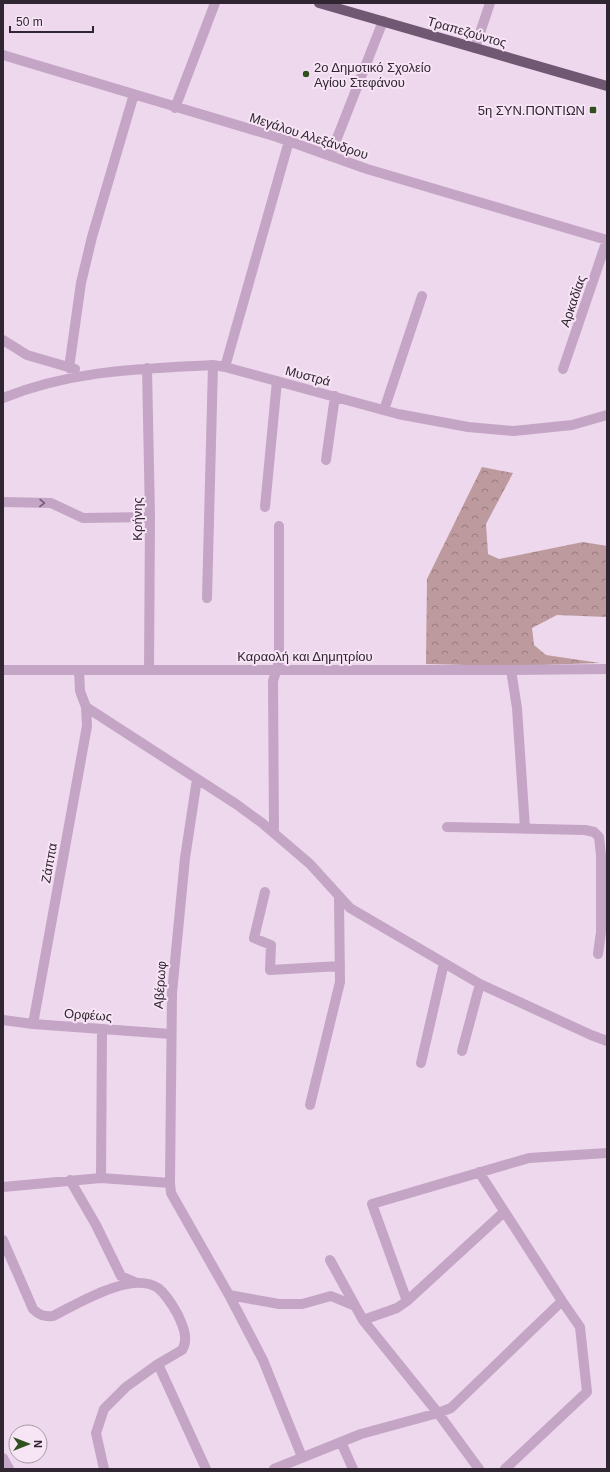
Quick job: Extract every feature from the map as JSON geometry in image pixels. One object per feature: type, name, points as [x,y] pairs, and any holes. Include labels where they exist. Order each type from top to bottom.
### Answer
[{"type":"main road","name":"Τραπεζούντος","points":[[319,3],[607,86]]},
{"type":"street","points":[[175,108],[215,3]]},
{"type":"street","points":[[475,48],[490,3]]},
{"type":"street","points":[[330,156],[383,22]]},
{"type":"street","name":"Μεγάλου Αλεξάνδρου","points":[[3,55],[134,94],[175,108],[289,141],[367,169],[607,240]]},
{"type":"street","points":[[69,368],[81,283],[92,237],[134,94]]},
{"type":"street","points":[[226,367],[289,141]]},
{"type":"street","name":"Αρκαδίας","points":[[563,370],[607,240]]},
{"type":"street","points":[[384,410],[422,296]]},
{"type":"street","points":[[3,340],[27,355],[69,368],[94,372]]},
{"type":"street","points":[[208,598],[213,365]]},
{"type":"street","name":"Μυστρά","points":[[3,398],[50,381],[94,372],[213,365],[226,367],[384,410],[449,424],[514,431],[572,425],[607,415]]},
{"type":"street","name":"Κρήνης","points":[[147,368],[150,517],[149,670]]},
{"type":"street","points":[[265,507],[276,381]]},
{"type":"street","points":[[326,460],[335,396]]},
{"type":"street","points":[[3,502],[51,503],[83,518],[150,517]]},
{"type":"street","points":[[274,833],[273,681],[279,662],[279,526]]},
{"type":"street","name":"Καραολή και Δημητρίου","points":[[3,670],[607,669]]},
{"type":"street","name":"Ζάππα","points":[[33,1024],[87,726],[86,707],[80,691],[79,670]]},
{"type":"street","points":[[511,670],[517,708],[525,828]]},
{"type":"street","points":[[86,707],[236,804],[274,833],[310,864],[350,908],[480,984],[607,1041]]},
{"type":"street","name":"Αβέρωφ","points":[[197,779],[180,899],[171,1034],[170,1183],[171,1194],[229,1295]]},
{"type":"street","points":[[447,827],[585,830],[594,832],[599,837],[604,855],[601,932],[598,954]]},
{"type":"street","points":[[265,892],[254,938],[271,945],[270,970],[340,966]]},
{"type":"street","points":[[310,1105],[340,982],[340,898]]},
{"type":"street","points":[[421,1063],[444,963]]},
{"type":"street","points":[[462,1051],[480,984]]},
{"type":"street","name":"Ορφέως","points":[[3,1020],[33,1024],[171,1034]]},
{"type":"street","points":[[101,1178],[102,1029]]},
{"type":"street","points":[[407,1301],[372,1204],[529,1158],[607,1153]]},
{"type":"street","points":[[479,1172],[580,1327],[587,1392],[505,1469]]},
{"type":"street","points":[[3,1187],[101,1178],[170,1183]]},
{"type":"street","points":[[70,1180],[96,1225],[121,1276],[138,1284],[157,1288],[163,1293],[175,1311],[184,1332],[185,1340],[182,1350],[158,1364],[126,1387],[104,1409],[96,1434],[104,1469]]},
{"type":"street","points":[[364,1320],[397,1308],[407,1301],[504,1212]]},
{"type":"street","points":[[3,1240],[33,1309],[38,1314],[46,1317],[53,1316],[117,1286],[138,1284]]},
{"type":"street","points":[[330,1260],[364,1320],[438,1413],[479,1469]]},
{"type":"street","points":[[229,1295],[279,1304],[302,1304],[331,1296],[355,1306]]},
{"type":"street","points":[[229,1295],[264,1360],[302,1457]]},
{"type":"street","points":[[274,1469],[380,1428],[438,1413],[451,1408],[562,1301]]},
{"type":"street","points":[[158,1364],[206,1469]]},
{"type":"street","points":[[341,1442],[353,1469]]},
{"type":"street","points":[[3,1458],[9,1469]]},
{"type":"green space","points":[[482,467],[513,473],[486,524],[488,554],[499,559],[583,542],[607,546],[607,617],[557,615],[532,628],[534,645],[546,655],[600,663],[509,666],[426,664],[427,579]]},
{"type":"place","name":"2ο Δημοτικό Σχολείο Αγίου Στεφάνου","points":[[306,74]]},
{"type":"place","name":"5η ΣΥΝ.ΠΟΝΤΙΩΝ","points":[[593,110]]}]
